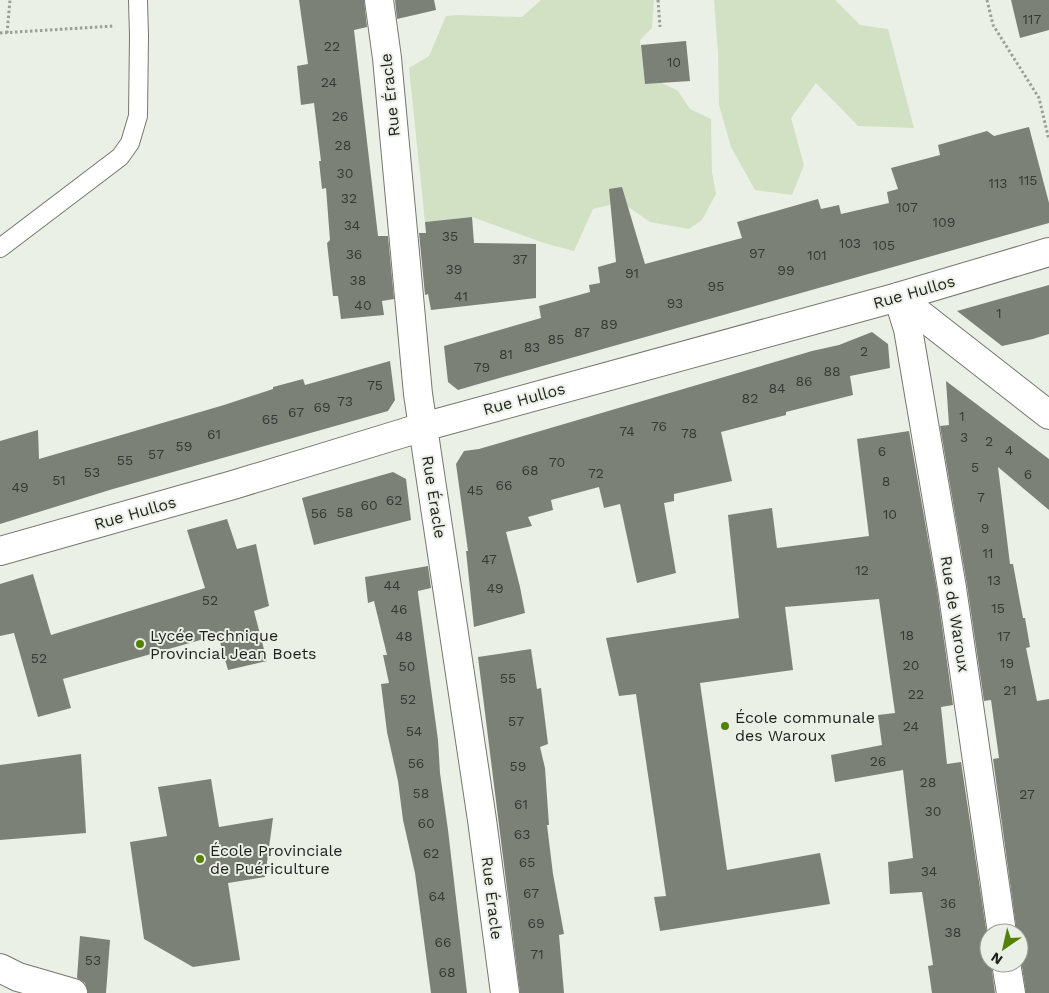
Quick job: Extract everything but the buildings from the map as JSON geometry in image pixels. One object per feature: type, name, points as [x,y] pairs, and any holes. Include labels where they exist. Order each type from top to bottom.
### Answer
[{"type":"street","name":"Rue Éracle","points":[[379,0],[387,58],[423,427],[480,810],[504,993]]},
{"type":"street","name":"Rue Hullos","points":[[0,551],[233,485],[423,427],[898,297],[1049,252]]},
{"type":"street","points":[[898,297],[1049,415]]},
{"type":"street","name":"Rue de Waroux","points":[[898,297],[908,329],[952,588],[1001,923]]},
{"type":"street","points":[[0,968],[18,977],[73,993]]},
{"type":"street","points":[[1008,973],[1011,993]]},
{"type":"lane","points":[[0,248],[120,157],[130,143],[136,129],[138,116],[138,0]]},
{"type":"path","points":[[7,33],[10,0]]},
{"type":"path","points":[[658,0],[660,27]]},
{"type":"path","points":[[987,0],[993,25],[1039,98],[1049,140]]},
{"type":"path","points":[[0,33],[139,24]]},
{"type":"green space","points":[[541,0],[654,0],[652,28],[640,40],[645,84],[662,83],[678,91],[690,109],[711,119],[712,172],[716,194],[702,220],[689,229],[650,222],[621,202],[593,209],[574,251],[544,243],[472,217],[425,222],[409,68],[429,56],[446,16],[522,17]]},
{"type":"green space","points":[[714,0],[835,0],[860,25],[888,29],[914,128],[858,126],[816,83],[791,118],[804,165],[792,195],[755,190],[731,147],[719,105]]},
{"type":"place","name":"Lycée Technique Provincial Jean Boets","points":[[140,644]]},
{"type":"place","name":"École communale des Waroux","points":[[725,726]]},
{"type":"place","name":"École Provinciale de Puériculture","points":[[200,859]]}]
